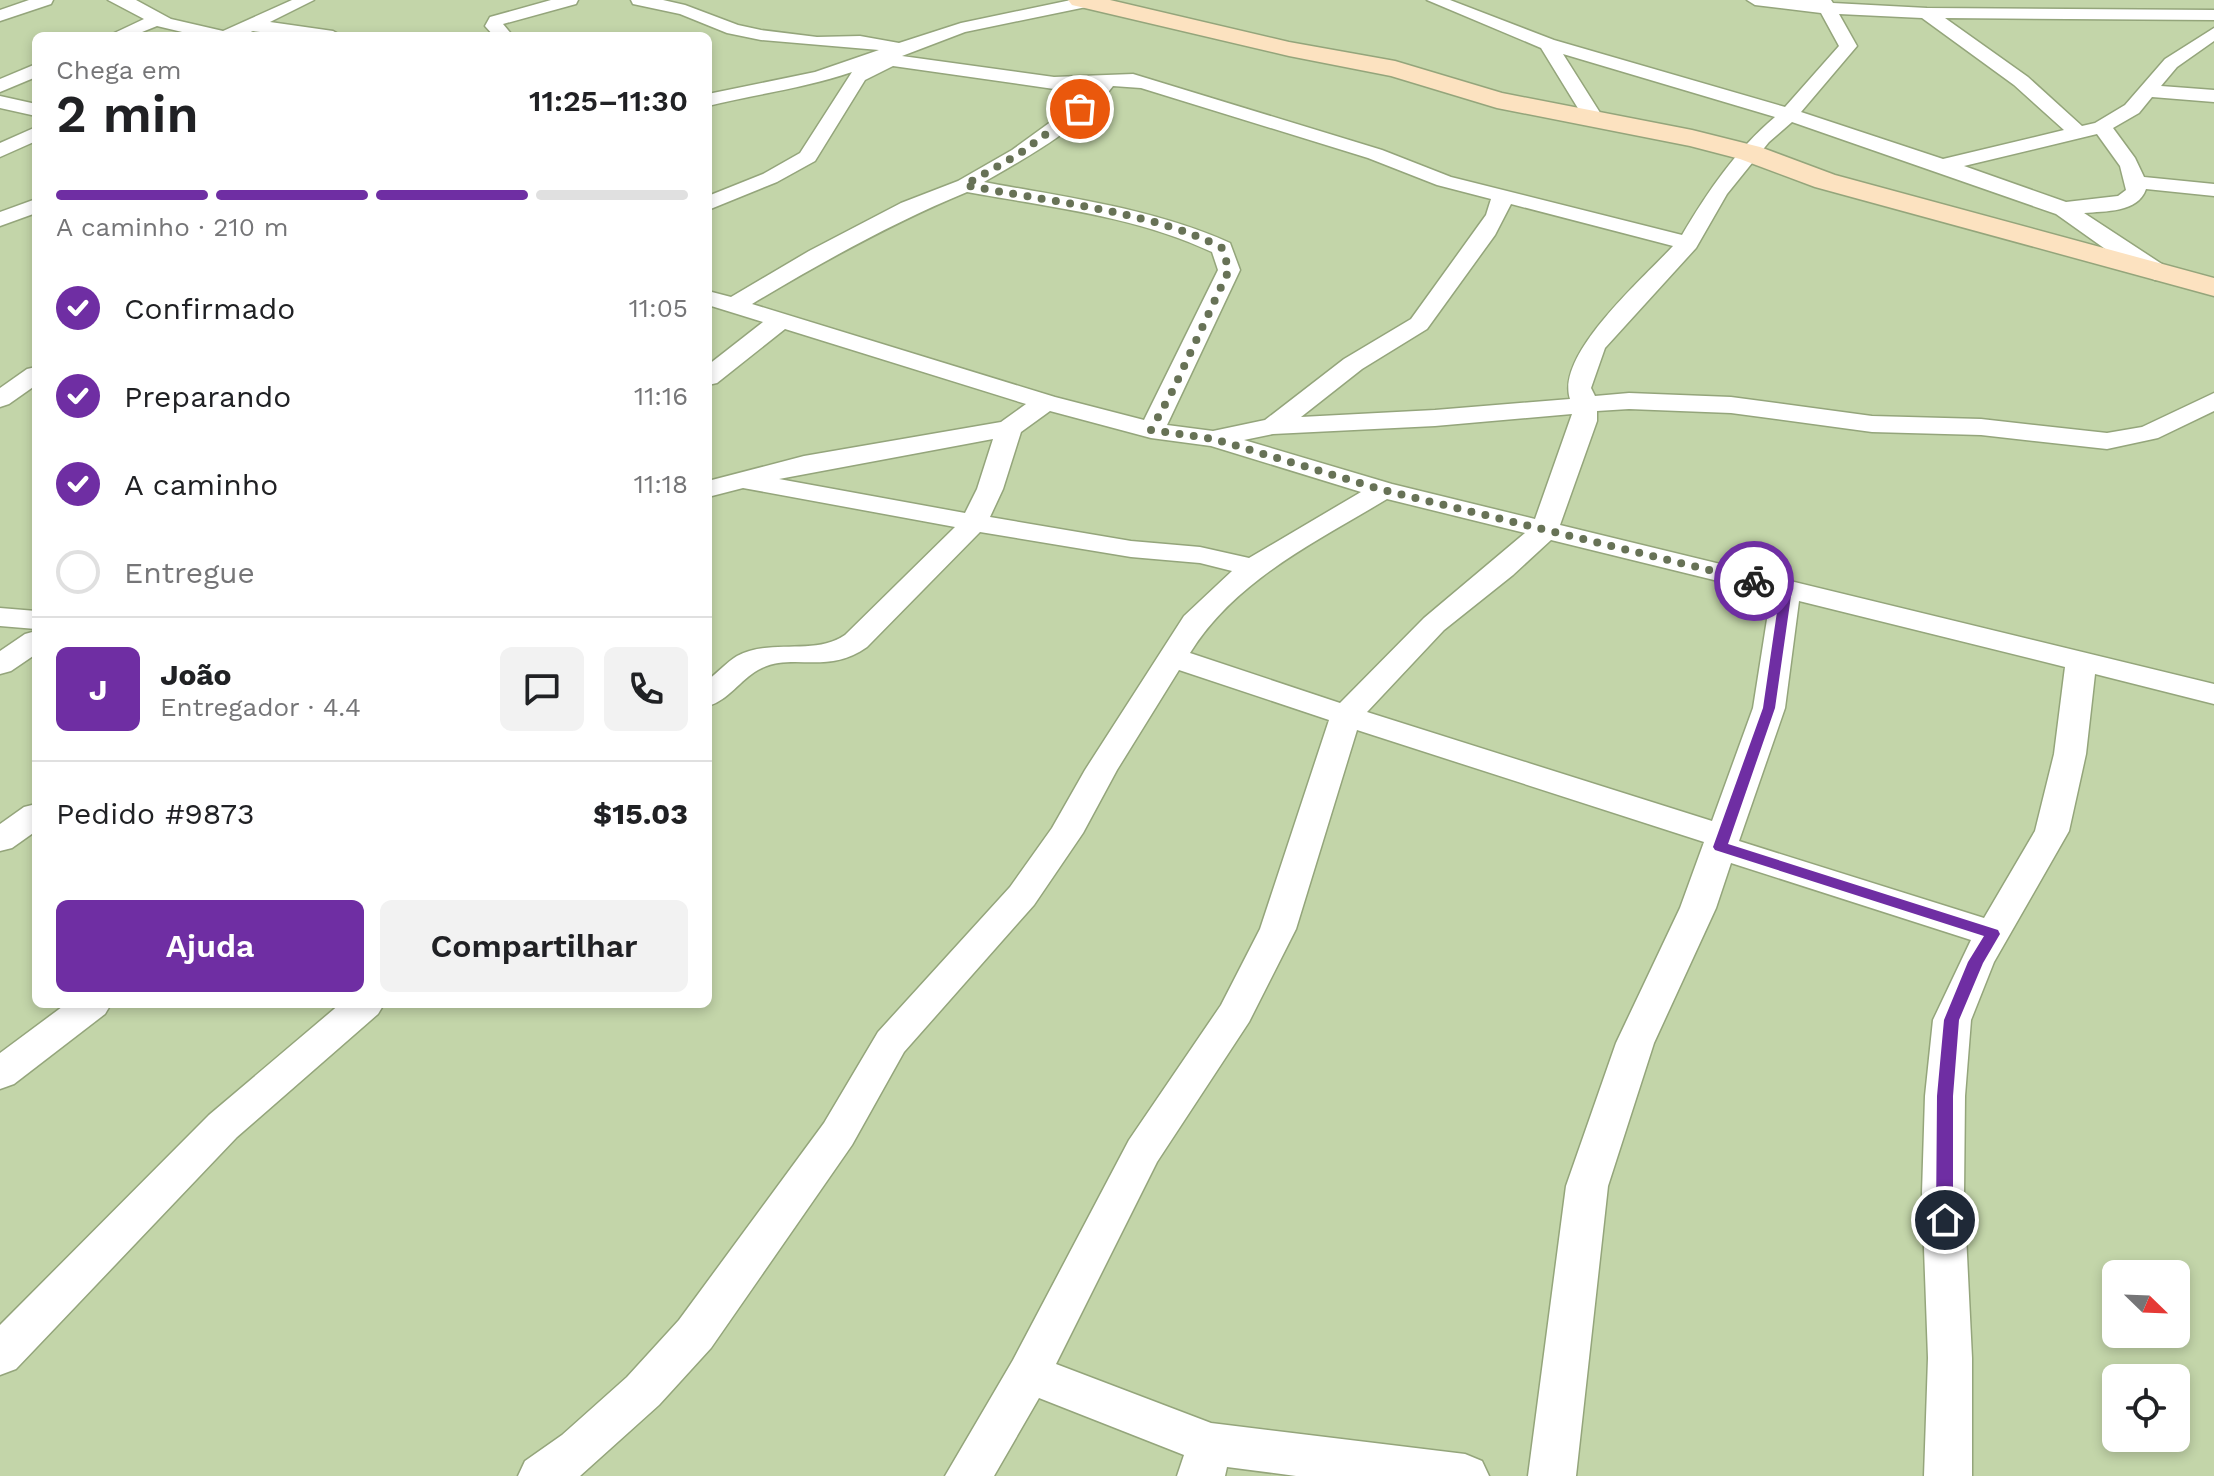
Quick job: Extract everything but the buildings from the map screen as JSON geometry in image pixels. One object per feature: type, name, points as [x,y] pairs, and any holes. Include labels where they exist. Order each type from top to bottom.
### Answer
[{"type":"street","points":[[0,16],[45,0]]},
{"type":"street","points":[[116,0],[127,2],[156,20],[207,32]]},
{"type":"street","points":[[233,32],[306,0]]},
{"type":"street","points":[[500,32],[494,26],[496,21],[570,0]]},
{"type":"street","points":[[639,0],[685,10],[733,29],[817,42],[860,41],[894,54],[977,74],[1054,83],[1133,80],[1174,90],[1222,109],[1406,164],[1444,181],[1688,243]]},
{"type":"street","points":[[712,99],[733,92],[819,77],[1011,16],[1088,0],[1263,43],[1395,69],[1497,100],[1649,128],[1750,153],[1825,181],[2214,287]]},
{"type":"street","points":[[1435,0],[1548,44],[1789,115],[1945,165],[2064,209],[2133,258],[2163,275]]},
{"type":"street","points":[[1755,0],[1926,13],[2075,11],[2214,15]]},
{"type":"street","points":[[969,1476],[1029,1374],[1082,1265],[1143,1151],[1236,1012],[1278,929],[1346,715],[1434,624],[1503,569],[1544,531],[1584,421],[1585,405],[1579,388],[1594,346],[1688,243],[1718,192],[1750,153],[1789,115],[1848,46],[1826,4]]},
{"type":"street","points":[[1926,13],[2021,81],[2077,132]]},
{"type":"street","points":[[127,32],[156,20]]},
{"type":"street","points":[[250,25],[303,32]]},
{"type":"street","points":[[1945,165],[2102,127],[2132,109],[2171,63],[2214,33]]},
{"type":"street","points":[[1548,44],[1594,119]]},
{"type":"street","points":[[712,202],[770,178],[808,157],[858,76],[894,54]]},
{"type":"street","points":[[0,86],[32,72]]},
{"type":"street","points":[[736,304],[817,256],[909,208],[965,185],[1019,154],[1092,101],[1107,82]]},
{"type":"street","points":[[2150,91],[2214,96]]},
{"type":"street","points":[[0,102],[32,109]]},
{"type":"street","points":[[2064,209],[2132,199],[2136,192],[2137,182],[2102,127]]},
{"type":"street","points":[[0,131],[32,133]]},
{"type":"street","points":[[0,151],[32,135]]},
{"type":"street","points":[[2137,182],[2214,190]]},
{"type":"street","points":[[965,185],[1144,221],[1205,239],[1222,248],[1229,270],[1151,430]]},
{"type":"street","points":[[1273,426],[1353,364],[1419,324],[1484,235],[1497,215],[1503,195]]},
{"type":"street","points":[[0,220],[32,207]]},
{"type":"street","points":[[712,299],[1046,402],[1151,430],[1214,439],[1383,490],[2214,694]]},
{"type":"street","points":[[712,374],[782,320]]},
{"type":"street","points":[[5,396],[32,377]]},
{"type":"street","points":[[5,396],[32,394]]},
{"type":"street","points":[[1214,439],[1273,426],[1435,418],[1629,401],[1731,405],[1872,424],[1981,427],[2107,441],[2149,433],[2214,401]]},
{"type":"street","points":[[712,488],[804,464],[1009,428],[1046,402]]},
{"type":"street","points":[[712,693],[749,662],[780,655],[839,653],[856,641],[926,574],[975,520],[990,489],[1009,428]]},
{"type":"street","points":[[743,480],[1131,549],[1200,555],[1253,568]]},
{"type":"street","points":[[542,1476],[578,1450],[643,1391],[695,1334],[838,1134],[891,1042],[1022,896],[1066,833],[1194,622],[1253,568],[1383,490]]},
{"type":"street","points":[[1552,1476],[1587,1186],[1635,1043],[1698,908],[1769,708],[1786,589]]},
{"type":"street","points":[[0,617],[32,620]]},
{"type":"street","points":[[0,665],[32,643]]},
{"type":"street","points":[[1171,657],[1993,934]]},
{"type":"street","points":[[1948,1476],[1950,1358],[1943,1193],[1945,1096],[1952,1020],[1976,962],[2052,831],[2070,754],[2081,661]]},
{"type":"street","points":[[0,840],[32,818]]},
{"type":"street","points":[[0,1074],[87,1008]]},
{"type":"street","points":[[0,1355],[223,1126],[360,1008]]},
{"type":"street","points":[[1029,1374],[1206,1460],[1465,1476]]},
{"type":"way so far","points":[[1080,109],[1019,154],[965,185],[1144,221],[1205,239],[1222,248],[1229,270],[1151,430],[1214,439],[1383,490],[1754,581]]},
{"type":"route","points":[[1754,581],[1786,589],[1769,708],[1720,847],[1993,934],[1976,962],[1952,1020],[1945,1096],[1945,1220]]}]
